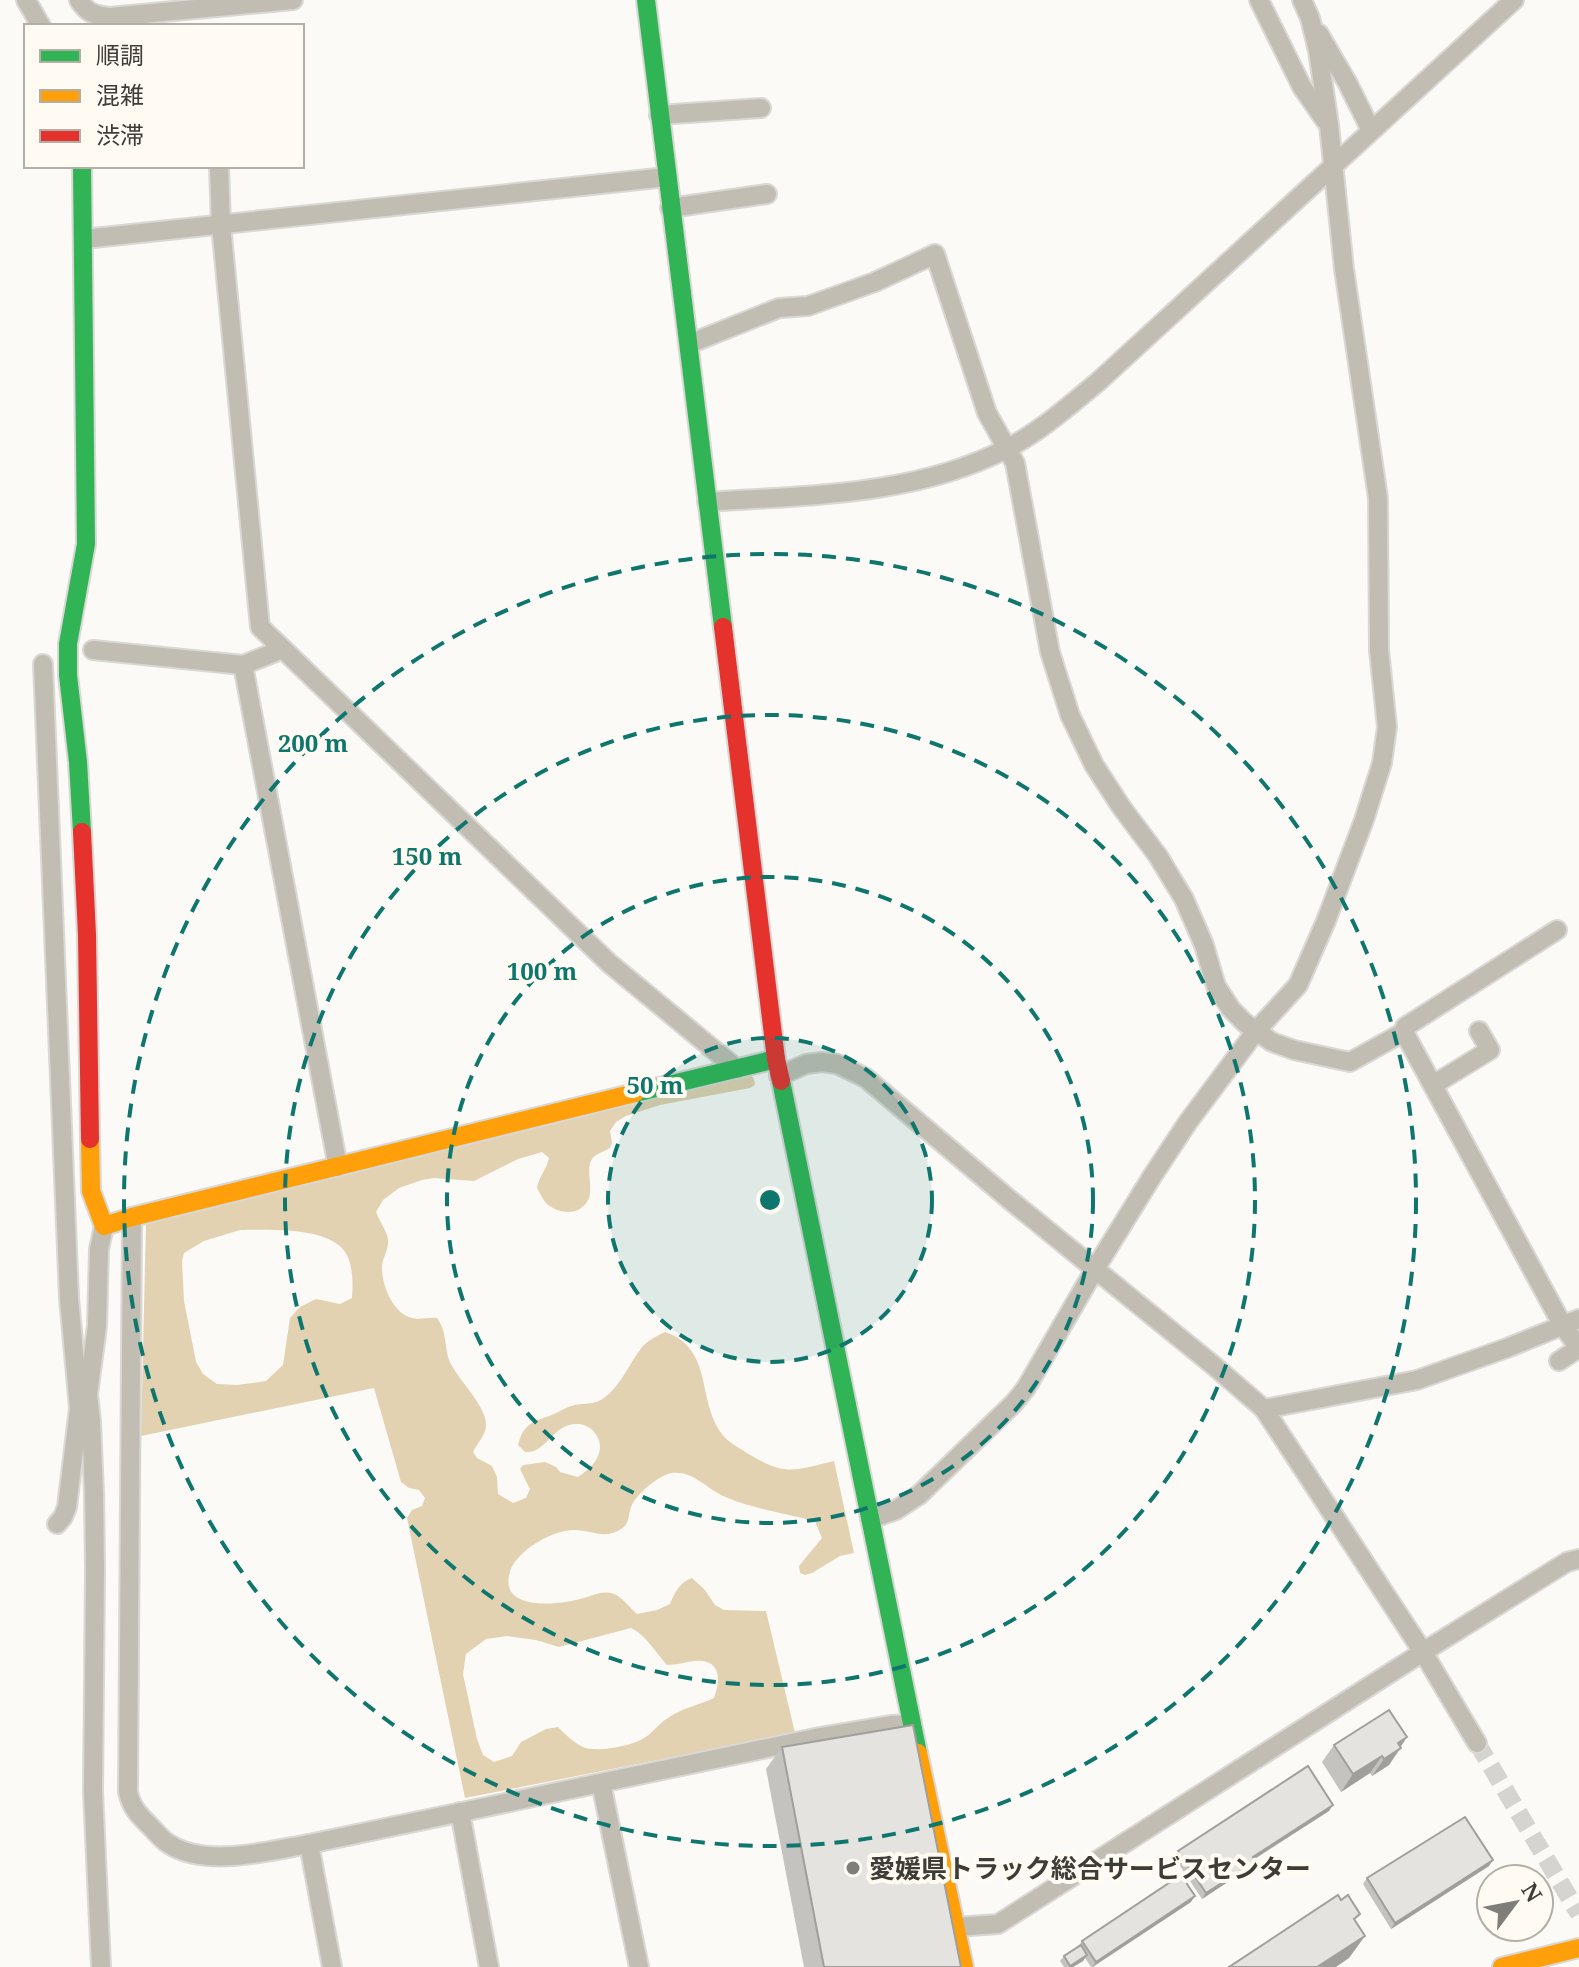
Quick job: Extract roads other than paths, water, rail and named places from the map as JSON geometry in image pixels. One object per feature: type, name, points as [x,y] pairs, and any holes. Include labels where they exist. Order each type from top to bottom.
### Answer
[{"type":"main road","points":[[646,0],[778,1067],[964,1967]]},
{"type":"main road","points":[[82,168],[87,509],[86,544],[68,644],[68,675],[78,762],[87,935],[91,1191],[104,1226],[737,1069],[778,1067]]},
{"type":"main road","points":[[1502,1967],[1579,1948]]},
{"type":"street","points":[[26,0],[40,24]]},
{"type":"street","points":[[79,0],[88,13],[109,17],[216,17],[293,0]]},
{"type":"street","points":[[1259,0],[1302,87],[1329,125]]},
{"type":"street","points":[[1302,0],[1371,130]]},
{"type":"street","points":[[707,502],[861,491],[905,484],[963,468],[1008,448],[1099,381],[1514,0]]},
{"type":"street","points":[[870,1519],[896,1510],[919,1495],[1026,1388],[1095,1269],[1188,1122],[1256,1031],[1298,985],[1364,820],[1382,763],[1387,727],[1379,650],[1378,498],[1344,269],[1329,125],[1310,18]]},
{"type":"street","points":[[659,115],[761,108]]},
{"type":"street","points":[[219,168],[221,225],[260,627],[609,963],[737,1069]]},
{"type":"street","points":[[84,239],[667,177]]},
{"type":"street","points":[[670,208],[767,194]]},
{"type":"street","points":[[689,344],[779,308],[808,306],[875,282],[935,254],[987,413],[1015,463],[1050,652],[1070,715],[1094,765],[1184,899],[1204,945],[1216,986],[1231,1009],[1272,1042],[1350,1062],[1404,1032],[1405,1027],[1557,930]]},
{"type":"street","points":[[93,650],[243,665],[283,649]]},
{"type":"street","points":[[43,664],[69,1298],[83,1401],[91,1421],[95,1629],[93,1791],[101,1967]]},
{"type":"street","points":[[243,665],[338,1167]]},
{"type":"street","points":[[1433,1085],[1490,1050],[1479,1031]]},
{"type":"street","points":[[1404,1032],[1571,1322],[1579,1348],[1559,1361]]},
{"type":"street","points":[[778,1067],[822,1062],[837,1064],[866,1078],[1264,1409],[1423,1652],[1477,1743]]},
{"type":"street","points":[[132,1217],[128,1792],[131,1807],[167,1844],[198,1855],[248,1854],[309,1844],[820,1737],[912,1724]]},
{"type":"street","points":[[57,1524],[67,1507],[97,1326],[99,1249],[104,1226]]},
{"type":"street","points":[[1264,1409],[1417,1380],[1571,1322]]},
{"type":"street","points":[[956,1927],[998,1924],[1423,1652],[1567,1562],[1579,1559]]},
{"type":"street","points":[[601,1783],[639,1967]]},
{"type":"street","points":[[460,1812],[489,1967]]},
{"type":"street","points":[[309,1844],[332,1967]]},
{"type":"tunnel","points":[[1477,1743],[1579,1914]]},
{"type":"place","name":"愛媛県トラック総合サービスセンター","points":[[853,1868]]}]
